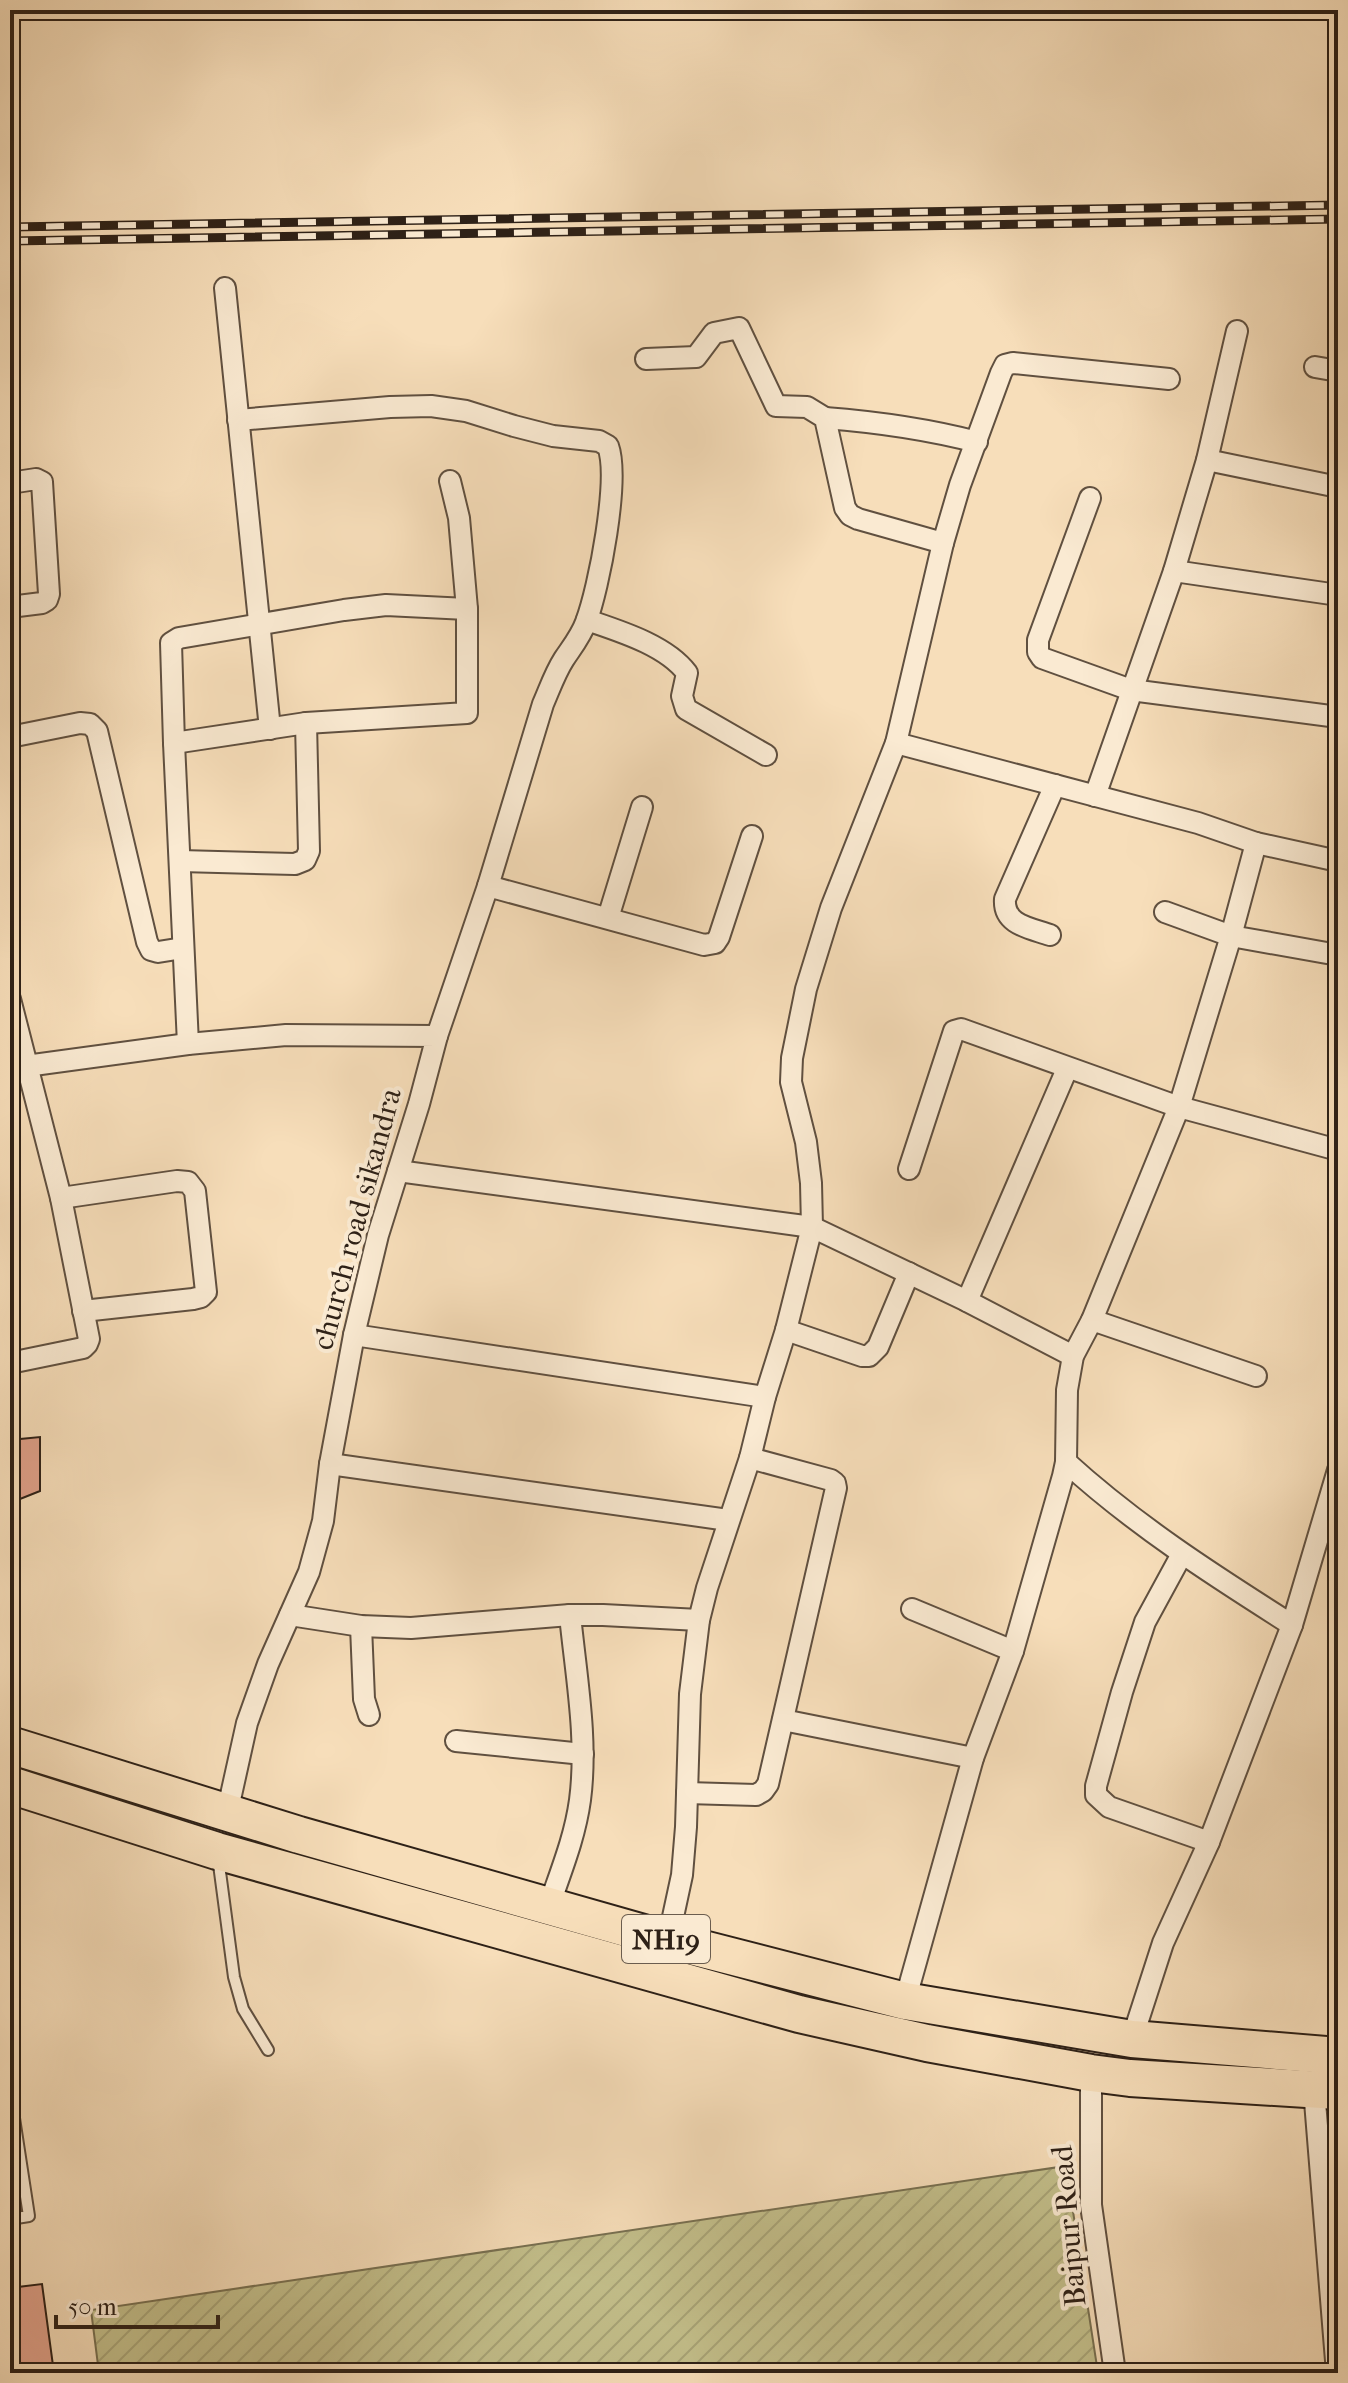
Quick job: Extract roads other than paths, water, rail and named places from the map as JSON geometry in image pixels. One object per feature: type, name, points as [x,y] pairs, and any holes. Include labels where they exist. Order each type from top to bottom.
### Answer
[{"type":"highway","name":"NH19","points":[[10,1745],[227,1813],[549,1906],[905,2001],[1132,2039],[1338,2056]]},
{"type":"highway","name":"NH19","points":[[10,1785],[217,1851],[799,2014],[927,2043],[1091,2073],[1326,2090]]},
{"type":"street","points":[[225,288],[270,729]]},
{"type":"street","points":[[646,359],[696,357],[714,333],[739,328],[776,406],[807,407],[825,418],[880,422],[977,442]]},
{"type":"street","points":[[1095,796],[1174,571],[1207,460],[1237,331]]},
{"type":"street","points":[[668,1940],[682,1875],[690,1694],[699,1620],[750,1458],[812,1227],[810,1170],[791,1082],[792,1058],[806,989],[831,908],[896,743],[943,543],[960,485],[1005,365],[1013,363],[1169,379]]},
{"type":"street","points":[[1315,367],[1338,371]]},
{"type":"street","name":"church road sikandra","points":[[227,1813],[247,1723],[268,1664],[309,1572],[323,1521],[330,1464],[354,1335],[378,1235],[437,1036],[488,886],[543,704],[555,674],[578,641],[587,620],[600,569],[612,492],[612,458],[608,446],[599,441],[553,436],[466,411],[431,406],[390,407],[238,420]]},
{"type":"street","points":[[825,418],[843,501],[850,515],[943,543]]},
{"type":"street","points":[[1207,460],[1338,487]]},
{"type":"street","points":[[10,483],[36,479],[42,482],[49,594],[42,603],[10,607]]},
{"type":"street","points":[[174,743],[306,723],[467,713],[467,609],[459,518],[450,481]]},
{"type":"street","points":[[1090,498],[1038,640],[1038,652],[1042,658],[1131,690],[1338,717]]},
{"type":"street","points":[[1174,571],[1338,595]]},
{"type":"street","points":[[188,1044],[171,643],[179,638],[386,605],[467,609]]},
{"type":"street","points":[[587,620],[630,634],[669,657],[687,673],[682,696],[686,709],[766,755]]},
{"type":"street","points":[[10,737],[80,723],[90,724],[97,731],[147,942],[151,950],[158,952],[183,948]]},
{"type":"street","points":[[180,861],[295,864],[305,860],[309,851],[306,723]]},
{"type":"street","points":[[896,743],[1198,823],[1256,843],[1338,861]]},
{"type":"street","points":[[1050,935],[1019,924],[1009,918],[1004,910],[1005,899],[1055,785]]},
{"type":"street","points":[[608,918],[642,807]]},
{"type":"street","points":[[488,886],[704,945],[715,943],[752,836]]},
{"type":"street","points":[[905,2001],[973,1758],[1013,1651],[1066,1462],[1067,1390],[1073,1356],[1092,1320],[1179,1107],[1256,843]]},
{"type":"street","points":[[1165,912],[1231,936],[1338,955]]},
{"type":"street","points":[[10,999],[20,1055],[61,1198],[89,1339],[83,1348],[10,1363]]},
{"type":"street","points":[[909,1169],[954,1031],[961,1029],[1179,1107],[1338,1150]]},
{"type":"street","points":[[20,1055],[286,1035],[437,1036]]},
{"type":"street","points":[[967,1301],[1067,1069]]},
{"type":"street","points":[[398,1171],[812,1227],[1073,1356]]},
{"type":"street","points":[[61,1198],[177,1181],[188,1182],[195,1191],[206,1292],[193,1299],[83,1311]]},
{"type":"street","points":[[786,1330],[869,1356],[878,1347],[909,1273]]},
{"type":"street","points":[[1092,1320],[1256,1376]]},
{"type":"street","points":[[354,1335],[765,1397]]},
{"type":"street","points":[[687,1793],[756,1795],[768,1784],[836,1485],[831,1480],[750,1458]]},
{"type":"street","points":[[1066,1462],[1101,1494],[1182,1554],[1292,1625]]},
{"type":"street","points":[[330,1464],[728,1520]]},
{"type":"street","points":[[1132,2039],[1163,1943],[1209,1842],[1292,1625],[1338,1470]]},
{"type":"street","points":[[1182,1554],[1145,1622],[1122,1692],[1096,1795],[1109,1807],[1209,1842]]},
{"type":"street","points":[[912,1609],[1013,1651]]},
{"type":"street","points":[[290,1615],[361,1626],[411,1628],[570,1615],[699,1620]]},
{"type":"street","points":[[549,1906],[571,1845],[580,1799],[583,1754],[570,1615]]},
{"type":"street","points":[[361,1626],[364,1699],[369,1715]]},
{"type":"street","points":[[783,1720],[973,1758]]},
{"type":"street","points":[[456,1741],[583,1754]]},
{"type":"street","name":"Baipur Road","points":[[1091,2073],[1091,2205],[1115,2373]]},
{"type":"street","points":[[1326,2090],[1337,2373]]},
{"type":"lane","points":[[217,1851],[234,1977],[243,2009],[268,2050]]},
{"type":"lane","points":[[10,2092],[29,2216],[10,2219]]},
{"type":"railway","points":[[10,227],[1338,205]]},
{"type":"railway","points":[[10,241],[1338,219]]}]
